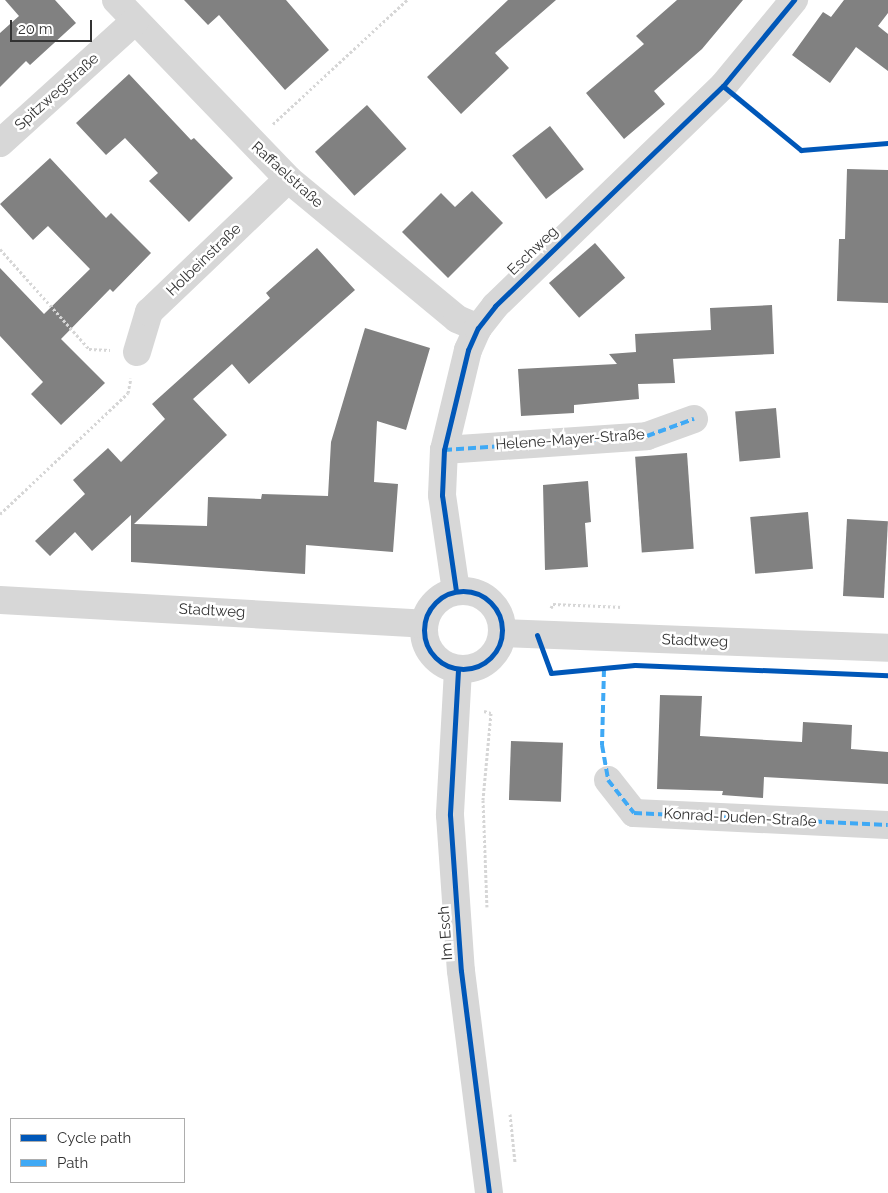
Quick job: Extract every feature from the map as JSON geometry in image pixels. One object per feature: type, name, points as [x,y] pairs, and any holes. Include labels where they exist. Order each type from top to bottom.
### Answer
[{"type":"street","name":"Raffaelstraße","points":[[116,0],[251,144],[288,179],[458,319],[478,328]]},
{"type":"street","name":"Eschweg","points":[[456,591],[442,495],[444,450],[468,350],[478,328],[495,306],[722,86],[794,0]]},
{"type":"street","name":"Spitzwegstraße","points":[[0,143],[135,21]]},
{"type":"street","name":"Holbeinstraße","points":[[137,352],[149,312],[288,179]]},
{"type":"street","name":"Helene-Mayer-Straße","points":[[444,450],[647,436],[694,419]]},
{"type":"street","points":[[456,591],[468,591],[490,601],[502,621],[503,633],[493,657],[477,667],[458,670],[436,659],[424,637],[424,624],[435,603],[456,591]]},
{"type":"street","name":"Stadtweg","points":[[0,600],[424,624]]},
{"type":"street","name":"Stadtweg","points":[[503,633],[888,648]]},
{"type":"street","name":"Im Esch","points":[[458,670],[451,825],[461,971],[489,1193]]},
{"type":"street","name":"Konrad-Duden-Straße","points":[[608,780],[634,814],[888,825]]},
{"type":"path","points":[[251,144],[407,0]]},
{"type":"path","points":[[722,86],[801,150],[888,143]]},
{"type":"path","points":[[0,250],[89,349],[137,352],[128,394],[0,514]]},
{"type":"path","points":[[457,702],[491,714],[483,800],[487,917]]},
{"type":"path","points":[[509,1107],[516,1164]]},
{"type":"building","points":[[5,0],[55,0],[76,23],[30,65],[26,61],[0,87],[0,33],[19,16]]},
{"type":"building","points":[[184,0],[286,0],[329,50],[285,90],[219,15],[208,25]]},
{"type":"building","points":[[508,0],[556,0],[495,53],[509,68],[461,114],[427,77]]},
{"type":"building","points":[[677,0],[743,0],[702,49],[654,91],[665,104],[624,139],[586,93],[644,44],[636,36]]},
{"type":"building","points":[[844,0],[888,0],[888,13],[878,26],[888,34],[888,71],[856,47],[830,83],[792,55],[823,12],[831,17]]},
{"type":"building","points":[[129,74],[191,140],[194,138],[233,178],[189,222],[149,181],[158,173],[125,138],[106,155],[76,123]]},
{"type":"building","points":[[367,105],[406,149],[354,196],[315,152]]},
{"type":"building","points":[[550,126],[584,169],[546,199],[512,156]]},
{"type":"building","points":[[50,158],[106,218],[111,213],[151,253],[113,292],[110,289],[61,339],[105,383],[61,425],[31,394],[43,382],[0,336],[0,268],[44,314],[90,269],[48,226],[33,240],[0,204]]},
{"type":"building","points":[[847,169],[888,170],[888,303],[837,301],[839,239],[845,239]]},
{"type":"building","points":[[472,191],[503,223],[448,278],[402,232],[441,193],[455,207]]},
{"type":"building","points":[[595,243],[625,278],[579,318],[549,283]]},
{"type":"building","points":[[317,248],[355,290],[249,384],[232,364],[193,399],[227,435],[134,524],[207,526],[208,497],[261,499],[262,494],[328,496],[331,442],[365,328],[430,348],[406,430],[377,421],[374,482],[398,484],[393,552],[306,545],[305,574],[131,562],[131,515],[92,551],[75,532],[50,556],[35,541],[85,494],[73,480],[108,448],[121,462],[165,419],[152,404],[270,298],[266,293]]},
{"type":"building","points":[[772,305],[774,354],[673,359],[675,383],[638,384],[639,399],[574,405],[574,413],[521,416],[518,369],[617,364],[609,354],[636,352],[635,334],[711,330],[710,308]]},
{"type":"building","points":[[776,408],[780,458],[740,461],[735,412]]},
{"type":"building","points":[[687,453],[694,549],[642,552],[635,457]]},
{"type":"building","points":[[588,481],[591,522],[585,523],[588,567],[545,570],[543,485]]},
{"type":"building","points":[[808,512],[813,569],[755,574],[750,517]]},
{"type":"building","points":[[847,519],[888,521],[884,598],[843,596]]},
{"type":"building","points":[[660,695],[702,696],[700,736],[802,742],[803,722],[852,725],[851,749],[888,752],[888,784],[764,777],[763,798],[722,795],[723,791],[657,789]]},
{"type":"building","points":[[511,741],[563,743],[561,802],[509,800]]},
{"type":"marked path","points":[[444,450],[647,436],[694,419]]},
{"type":"marked path","points":[[604,669],[602,745],[608,780],[634,813],[888,825]]},
{"type":"cycle path","points":[[456,591],[442,495],[444,450],[468,350],[478,328],[495,306],[723,86],[794,0]]},
{"type":"cycle path","points":[[723,86],[801,150],[888,143]]},
{"type":"cycle path","points":[[455,591],[471,591],[485,597],[496,608],[502,622],[502,630],[502,638],[496,652],[485,663],[471,669],[455,669],[441,663],[430,652],[424,638],[424,622],[430,608],[441,597],[455,591]]},
{"type":"cycle path","points":[[537,635],[551,673],[635,665],[888,675]]},
{"type":"cycle path","points":[[458,670],[450,815],[461,971],[489,1193]]}]
